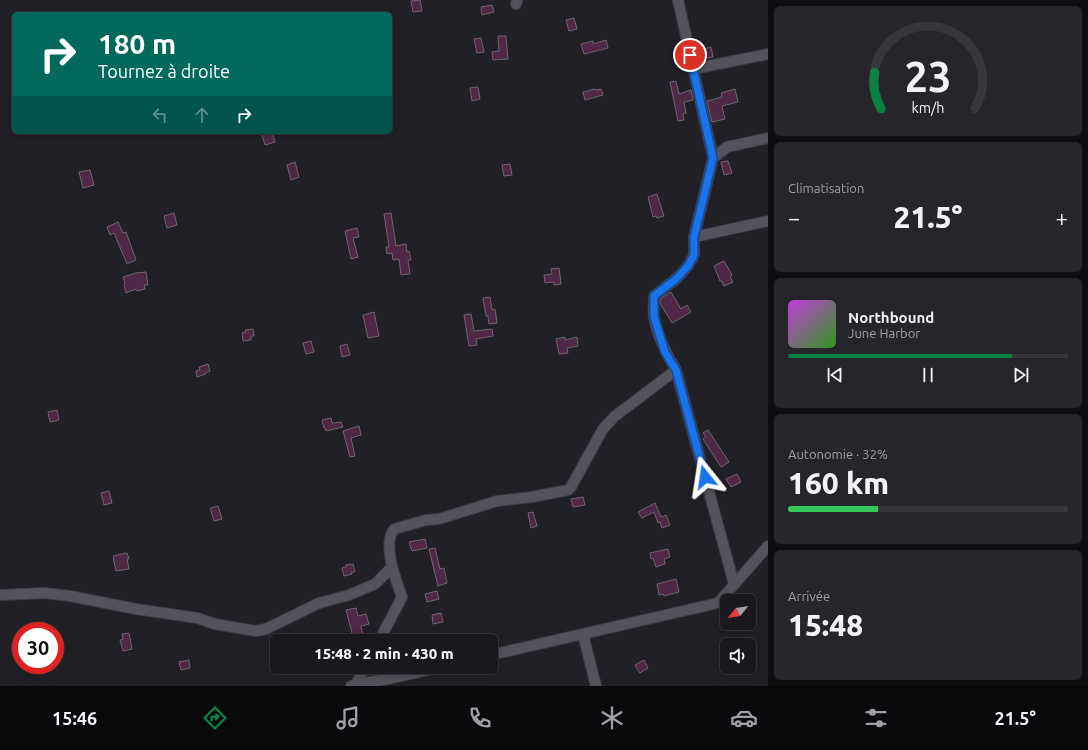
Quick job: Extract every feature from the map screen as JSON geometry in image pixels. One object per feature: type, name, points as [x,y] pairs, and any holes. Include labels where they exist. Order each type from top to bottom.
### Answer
[{"type":"street","points":[[678,0],[713,158],[694,237],[694,255],[688,266],[676,279],[654,296],[654,317],[665,352],[676,370],[734,584]]},
{"type":"street","points":[[693,69],[768,54]]},
{"type":"street","points":[[713,158],[727,148],[768,138]]},
{"type":"street","points":[[694,237],[768,221]]},
{"type":"street","points":[[383,634],[402,597],[392,568],[390,556],[390,534],[394,529],[426,520],[439,519],[497,501],[532,497],[568,490],[603,428],[614,417],[676,370]]},
{"type":"street","points":[[498,654],[718,603],[768,546]]},
{"type":"street","points":[[0,595],[44,593],[70,596],[136,609],[197,618],[215,624],[256,631],[266,629],[319,603],[349,595],[375,584],[392,568]]},
{"type":"street","points":[[583,634],[596,686]]},
{"type":"street","points":[[354,685],[361,674]]},
{"type":"street","points":[[354,685],[388,680],[413,674]]},
{"type":"building","points":[[420,0],[422,11],[413,12],[411,1]]},
{"type":"building","points":[[492,5],[494,12],[482,15],[481,7]]},
{"type":"building","points":[[574,18],[577,29],[569,31],[566,20]]},
{"type":"building","points":[[498,36],[506,36],[508,59],[493,60],[492,52],[499,51]]},
{"type":"building","points":[[481,38],[484,52],[477,53],[474,39]]},
{"type":"building","points":[[606,40],[608,48],[584,54],[581,44],[593,41],[593,44]]},
{"type":"building","points":[[711,47],[713,57],[698,60],[696,51]]},
{"type":"building","points":[[676,81],[679,94],[691,90],[693,100],[684,102],[686,113],[683,114],[684,120],[678,121],[670,82]]},
{"type":"building","points":[[478,87],[480,99],[472,101],[470,88]]},
{"type":"building","points":[[601,89],[603,95],[585,100],[583,92]]},
{"type":"building","points":[[735,89],[738,102],[722,106],[725,119],[712,122],[707,101],[722,97],[721,93]]},
{"type":"building","points":[[262,134],[273,134],[275,142],[265,145]]},
{"type":"building","points":[[728,161],[732,173],[724,175],[721,162]]},
{"type":"building","points":[[295,162],[299,177],[291,180],[287,165]]},
{"type":"building","points":[[510,164],[512,175],[504,176],[502,165]]},
{"type":"building","points":[[90,170],[94,185],[83,188],[79,172]]},
{"type":"building","points":[[657,194],[664,216],[657,218],[656,216],[653,217],[648,197]]},
{"type":"building","points":[[174,213],[177,225],[167,228],[164,216]]},
{"type":"building","points":[[391,213],[396,246],[406,244],[407,252],[409,251],[411,260],[408,260],[410,274],[401,275],[399,259],[393,260],[392,253],[387,254],[386,247],[389,247],[384,214]]},
{"type":"building","points":[[118,222],[123,233],[126,232],[136,260],[127,264],[114,233],[110,235],[107,227]]},
{"type":"building","points":[[357,228],[359,237],[353,238],[358,257],[351,259],[345,231]]},
{"type":"building","points":[[724,261],[732,275],[730,276],[733,282],[724,286],[722,281],[720,281],[714,266]]},
{"type":"building","points":[[559,268],[561,284],[554,285],[554,282],[545,283],[544,275],[552,274],[551,269]]},
{"type":"building","points":[[146,272],[148,285],[144,285],[145,289],[137,291],[136,289],[126,293],[123,277]]},
{"type":"building","points":[[671,292],[681,309],[687,305],[691,312],[672,323],[660,303],[660,299]]},
{"type":"building","points":[[490,297],[492,310],[495,309],[497,323],[489,324],[483,298]]},
{"type":"building","points":[[374,312],[379,336],[368,338],[363,315]]},
{"type":"building","points":[[471,314],[474,331],[492,329],[493,336],[476,339],[477,345],[469,346],[464,315]]},
{"type":"building","points":[[253,329],[254,336],[251,336],[251,340],[243,341],[242,333],[246,332],[245,330]]},
{"type":"building","points":[[565,337],[565,340],[577,337],[578,346],[567,348],[568,353],[559,354],[556,339]]},
{"type":"building","points":[[311,341],[314,352],[306,354],[303,343]]},
{"type":"building","points":[[347,344],[350,355],[342,357],[340,346]]},
{"type":"building","points":[[208,364],[210,371],[197,377],[196,371],[200,370],[199,367]]},
{"type":"building","points":[[57,410],[59,420],[50,422],[48,412]]},
{"type":"building","points":[[331,418],[332,423],[341,422],[343,427],[326,431],[322,420]]},
{"type":"building","points":[[359,426],[361,435],[351,438],[355,456],[350,457],[343,431]]},
{"type":"building","points":[[708,430],[729,462],[721,467],[703,439],[706,437],[703,433]]},
{"type":"building","points":[[737,474],[741,482],[731,487],[726,479]]},
{"type":"building","points":[[109,491],[112,503],[104,505],[101,493]]},
{"type":"building","points":[[583,497],[585,505],[573,507],[571,499]]},
{"type":"building","points":[[655,503],[661,517],[666,515],[670,525],[662,528],[660,522],[658,523],[654,512],[642,518],[638,512]]},
{"type":"building","points":[[218,506],[222,519],[214,521],[210,508]]},
{"type":"building","points":[[533,512],[537,526],[531,528],[528,513]]},
{"type":"building","points":[[425,539],[427,548],[412,551],[409,542]]},
{"type":"building","points":[[435,548],[440,569],[444,568],[447,583],[438,586],[429,549]]},
{"type":"building","points":[[668,549],[670,557],[664,559],[665,564],[656,567],[653,558],[651,559],[650,553]]},
{"type":"building","points":[[127,553],[129,559],[127,559],[129,569],[116,571],[113,556]]},
{"type":"building","points":[[353,564],[355,572],[351,572],[352,574],[344,576],[342,568],[346,567],[346,565]]},
{"type":"building","points":[[676,579],[679,592],[664,596],[663,594],[659,595],[657,584]]},
{"type":"building","points":[[437,591],[439,599],[427,602],[425,594]]},
{"type":"building","points":[[356,608],[358,616],[366,614],[369,624],[361,626],[363,634],[352,634],[346,610]]},
{"type":"building","points":[[441,613],[443,622],[433,624],[432,615]]},
{"type":"building","points":[[129,633],[132,649],[123,651],[120,640],[123,639],[122,634]]},
{"type":"building","points":[[189,660],[190,668],[181,670],[179,662]]},
{"type":"building","points":[[644,660],[648,668],[640,673],[635,665]]},
{"type":"route","points":[[690,55],[713,158],[694,237],[694,255],[688,266],[676,279],[654,296],[654,317],[665,352],[676,370],[705,477]]}]
